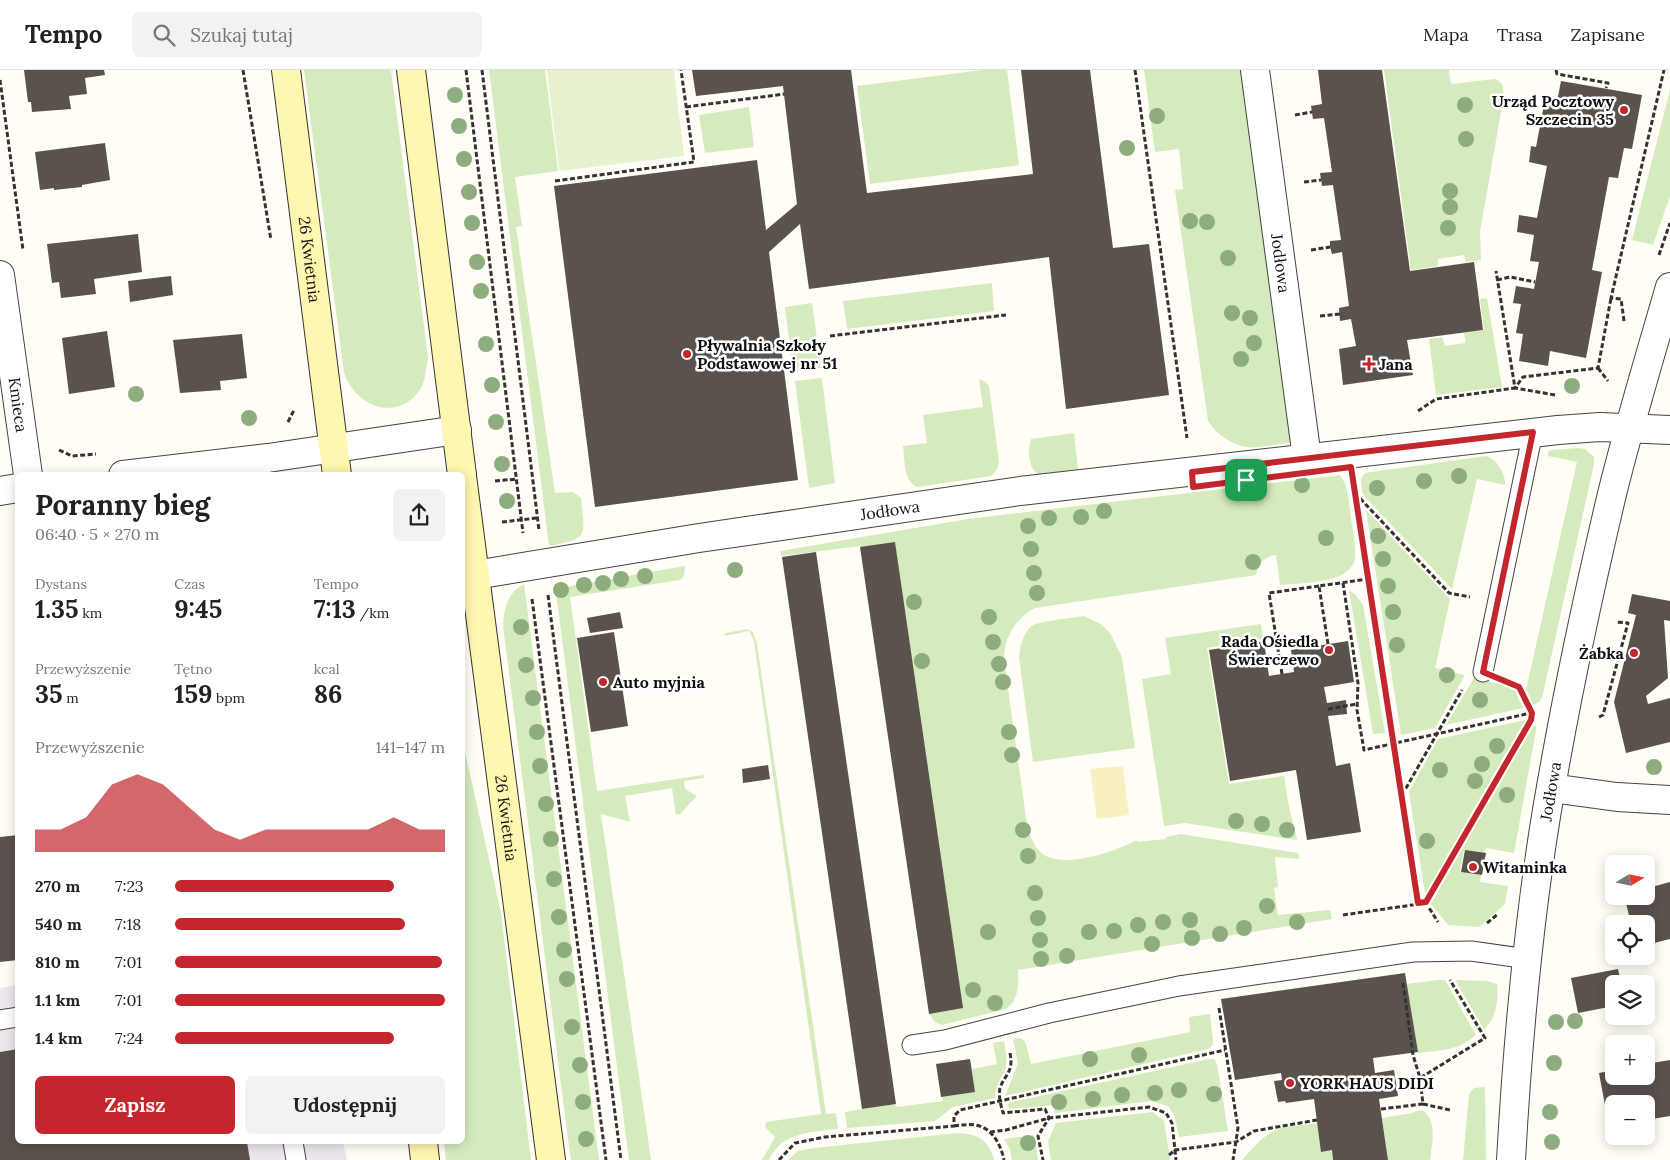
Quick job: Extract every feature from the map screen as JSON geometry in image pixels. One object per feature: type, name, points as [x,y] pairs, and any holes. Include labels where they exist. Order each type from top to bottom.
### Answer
[{"type":"street","name":"26 Kwietnia","points":[[286,70],[337,472]]},
{"type":"street","name":"26 Kwietnia","points":[[411,70],[462,472]]},
{"type":"street","name":"Jodłowa","points":[[1255,70],[1307,458]]},
{"type":"street","name":"Kmieca","points":[[0,275],[28,472]]},
{"type":"street","name":"Jodłowa","points":[[1511,1160],[1528,959],[1537,878],[1551,788],[1612,494],[1670,288]]},
{"type":"street","name":"Jodłowa","points":[[475,575],[709,536],[1020,491],[1533,432],[1600,427],[1630,428]]},
{"type":"street","points":[[1630,428],[1670,430]]},
{"type":"street","points":[[149,472],[268,458],[457,430]]},
{"type":"street","points":[[0,491],[15,488]]},
{"type":"street","name":"26 Kwietnia","points":[[465,499],[551,1160]]},
{"type":"street","points":[[1551,788],[1617,797],[1670,800]]},
{"type":"street","points":[[423,1144],[425,1160]]},
{"type":"lane","points":[[1483,672],[1533,432]]},
{"type":"lane","points":[[912,1045],[945,1040],[1049,1012],[1179,986],[1413,952],[1444,950],[1528,959]]},
{"type":"lane","points":[[0,1020],[15,1018]]},
{"type":"lane","points":[[293,1144],[296,1160]]},
{"type":"path","points":[[466,70],[524,535]]},
{"type":"path","points":[[482,70],[539,533]]},
{"type":"path","points":[[556,181],[694,162],[681,70]]},
{"type":"path","points":[[1135,70],[1192,472]]},
{"type":"path","points":[[1556,70],[1557,74],[1608,82],[1606,88]]},
{"type":"path","points":[[1606,378],[1598,368],[1611,298],[1664,70]]},
{"type":"path","points":[[0,80],[24,258]]},
{"type":"path","points":[[686,107],[784,94]]},
{"type":"path","points":[[1496,272],[1515,388]]},
{"type":"path","points":[[1497,280],[1510,277],[1535,282]]},
{"type":"path","points":[[1611,298],[1621,299],[1625,325]]},
{"type":"path","points":[[1317,317],[1340,314]]},
{"type":"path","points":[[830,336],[1006,315]]},
{"type":"path","points":[[1418,411],[1436,399],[1515,388],[1523,377],[1598,368]]},
{"type":"path","points":[[280,425],[288,420]]},
{"type":"path","points":[[53,446],[63,453],[72,456],[103,453]]},
{"type":"path","points":[[1349,453],[1418,903]]},
{"type":"path","points":[[492,481],[517,479]]},
{"type":"path","points":[[1355,492],[1449,593],[1498,603]]},
{"type":"path","points":[[499,522],[537,518]]},
{"type":"path","points":[[1282,674],[1268,593],[1368,580]]},
{"type":"path","points":[[1343,583],[1358,683],[1356,704],[1364,750],[1532,713],[1538,714]]},
{"type":"path","points":[[1319,586],[1328,644]]},
{"type":"path","points":[[547,587],[622,1160]]},
{"type":"path","points":[[531,591],[606,1160]]},
{"type":"path","points":[[1402,795],[1470,676],[1483,672],[1519,687],[1532,713],[1531,720]]},
{"type":"path","points":[[1328,709],[1356,704]]},
{"type":"path","points":[[1426,902],[1526,729]]},
{"type":"path","points":[[1343,915],[1426,902]]},
{"type":"path","points":[[1420,1078],[1484,1038],[1446,974],[1442,928],[1426,902]]},
{"type":"path","points":[[1484,926],[1504,909]]},
{"type":"path","points":[[1402,979],[1413,1055],[1420,1078],[1423,1104]]},
{"type":"path","points":[[1214,981],[1238,1128],[1233,1160]]},
{"type":"path","points":[[954,1126],[954,1116],[960,1110],[1225,1050]]},
{"type":"path","points":[[1012,1059],[1010,1072],[1000,1088],[1000,1101],[1003,1113],[1045,1109],[1049,1118]]},
{"type":"path","points":[[1381,1109],[1423,1104],[1450,1110]]},
{"type":"path","points":[[990,1132],[1006,1130],[1049,1118],[1149,1106],[1166,1113],[1172,1123],[1176,1160]]},
{"type":"path","points":[[1043,1160],[1038,1136],[1049,1118]]},
{"type":"path","points":[[1169,1155],[1175,1150],[1236,1142],[1254,1130],[1317,1120]]},
{"type":"path","points":[[780,1160],[795,1142],[825,1137],[975,1125],[990,1132],[996,1139],[1004,1160]]},
{"type":"shaded area","points":[[15,985],[15,1144],[343,1144],[347,1160],[0,1160],[0,988]]},
{"type":"green space","points":[[304,70],[391,70],[428,358],[421,388],[412,399],[390,408],[378,407],[358,395],[344,372]]},
{"type":"green space","points":[[489,70],[545,70],[558,171],[515,177],[522,226],[516,227],[555,493],[573,492],[581,498],[583,528],[581,534],[578,538],[571,541],[549,546]]},
{"type":"green space","points":[[547,70],[674,70],[684,156],[559,171]]},
{"type":"green space","points":[[982,70],[1007,70],[1019,165],[870,184],[857,86]]},
{"type":"green space","points":[[1144,70],[1245,70],[1297,441],[1263,447],[1246,447],[1234,444],[1224,438],[1208,421],[1175,190],[1183,189],[1179,149],[1155,152]]},
{"type":"green space","points":[[1384,70],[1449,70],[1451,84],[1495,79],[1501,82],[1504,91],[1503,100],[1480,232],[1481,260],[1466,262],[1464,255],[1438,259],[1438,266],[1411,270]]},
{"type":"green space","points":[[1670,90],[1670,196],[1653,245],[1632,240]]},
{"type":"green space","points":[[749,107],[754,147],[705,153],[699,115]]},
{"type":"green space","points":[[992,283],[994,311],[847,329],[843,301]]},
{"type":"green space","points":[[1487,298],[1502,387],[1436,395],[1429,339],[1442,337],[1445,346],[1466,343],[1464,333],[1484,330],[1480,299]]},
{"type":"green space","points":[[812,303],[821,368],[793,372],[785,307]]},
{"type":"green space","points":[[822,378],[835,483],[809,488],[795,381]]},
{"type":"green space","points":[[979,379],[989,386],[999,462],[996,470],[991,476],[917,487],[912,484],[907,475],[903,446],[927,443],[923,415],[983,407]]},
{"type":"green space","points":[[1074,433],[1079,478],[1050,479],[1038,475],[1030,461],[1031,439]]},
{"type":"green space","points":[[1585,449],[1594,457],[1594,464],[1542,698],[1532,706],[1526,690],[1577,462],[1548,456],[1548,452],[1551,450]]},
{"type":"green space","points":[[1486,456],[1494,460],[1500,468],[1504,476],[1505,485],[1477,479],[1452,589],[1365,497],[1362,492],[1361,479],[1365,473]]},
{"type":"green space","points":[[1340,475],[1348,496],[1355,548],[1355,558],[1351,567],[1345,573],[1324,580],[1280,585],[1276,555],[1263,561],[1258,567],[1256,575],[1035,608],[1016,623],[1006,644],[1004,660],[1027,825],[1032,840],[1042,853],[1051,858],[1072,860],[1095,856],[1137,840],[1137,842],[1166,839],[1166,837],[1181,834],[1298,853],[1299,859],[1275,857],[1278,887],[1274,888],[1278,915],[1330,910],[1332,919],[1018,970],[1016,996],[1006,1009],[942,1025],[935,1022],[929,1012],[861,546],[781,556],[780,551],[968,519]]},
{"type":"green space","points":[[1366,510],[1450,599],[1435,668],[1465,675],[1435,728],[1401,735]]},
{"type":"green space","points":[[685,566],[684,576],[680,580],[570,597],[597,791],[703,775],[704,778],[684,781],[685,789],[697,796],[680,814],[676,815],[672,788],[625,796],[630,822],[601,814],[651,1160],[629,1160],[556,592],[565,587]]},
{"type":"green space","points":[[524,584],[599,1160],[571,1160],[567,1132],[503,625],[508,601],[514,591]]},
{"type":"green space","points":[[1349,590],[1356,595],[1363,605],[1385,733],[1373,734]]},
{"type":"green space","points":[[1084,616],[1101,624],[1110,633],[1122,657],[1135,748],[1033,762],[1019,657],[1022,641],[1025,633],[1034,625],[1047,621]]},
{"type":"green space","points":[[1261,624],[1263,639],[1207,648],[1229,784],[1284,776],[1297,840],[1185,823],[1164,826],[1142,679],[1171,674],[1165,638]]},
{"type":"green space","points":[[747,629],[753,632],[757,644],[826,1114],[836,1113],[838,1129],[798,1135],[789,1139],[774,1151],[769,1160],[762,1160],[775,1137],[765,1127],[766,1122],[821,1114],[754,641],[749,631],[724,636],[726,633]]},
{"type":"green space","points":[[1474,678],[1513,687],[1523,708],[1446,725]]},
{"type":"green space","points":[[1525,720],[1425,893],[1409,792],[1438,739]]},
{"type":"green space","points":[[1534,725],[1536,730],[1514,853],[1486,848],[1484,853],[1464,850],[1460,872],[1481,875],[1480,882],[1508,886],[1505,904],[1479,927],[1448,925],[1431,904],[1530,728]]},
{"type":"green space","points":[[465,752],[501,913],[531,1160],[446,1160],[444,1144],[465,1144]]},
{"type":"green space","points":[[1445,980],[1476,1035],[1456,1047],[1418,1053],[1407,984]]},
{"type":"green space","points":[[1455,980],[1487,981],[1497,984],[1496,1008],[1491,1020],[1484,1029]]},
{"type":"green space","points":[[1210,1014],[1213,1041],[1212,1046],[1208,1049],[1005,1096],[1018,1063],[1013,1039],[1020,1038],[1025,1041],[1031,1064],[1190,1032],[1189,1017]]},
{"type":"green space","points":[[1004,1041],[1006,1066],[997,1086],[995,1098],[953,1107],[935,1121],[847,1128],[845,1112],[895,1104],[897,1107],[943,1101],[938,1067],[971,1062],[972,1069],[997,1064],[993,1043]]},
{"type":"green space","points":[[1214,1059],[1217,1064],[1228,1131],[1179,1137],[1174,1115],[1168,1106],[1151,1101],[1055,1113],[1054,1105],[1009,1109],[1008,1103]]},
{"type":"green space","points":[[1485,1087],[1486,1160],[1463,1160],[1469,1094],[1474,1088]]},
{"type":"green space","points":[[1422,1110],[1427,1114],[1432,1126],[1433,1140],[1430,1160],[1388,1160],[1382,1118]]},
{"type":"green space","points":[[1153,1112],[1164,1121],[1170,1160],[1051,1160],[1048,1141],[1056,1123]]},
{"type":"green space","points":[[1318,1123],[1322,1152],[1332,1150],[1333,1160],[1242,1160],[1260,1141],[1276,1130]]},
{"type":"green space","points":[[957,1133],[976,1136],[981,1139],[989,1147],[994,1160],[788,1160],[798,1151],[814,1148]]},
{"type":"green space","points":[[1034,1135],[1038,1160],[1012,1160],[1010,1150],[1004,1139]]},
{"type":"sand","points":[[1123,766],[1129,815],[1097,819],[1090,769]]},
{"type":"building","points":[[24,70],[104,70],[105,75],[85,78],[87,94],[69,96],[71,109],[32,112],[31,102],[28,102]]},
{"type":"building","points":[[692,70],[851,70],[867,193],[1033,174],[1021,70],[1090,70],[1113,248],[1149,244],[1169,395],[1066,409],[1049,257],[809,289],[800,224],[769,252],[798,480],[595,507],[554,186],[757,160],[766,230],[797,204],[783,86],[696,96]]},
{"type":"building","points":[[1318,70],[1382,70],[1410,271],[1474,262],[1483,330],[1407,340],[1413,375],[1343,385],[1339,349],[1356,346],[1351,319],[1340,321],[1339,308],[1349,306],[1342,252],[1332,254],[1330,247],[1330,241],[1341,240],[1333,185],[1322,186],[1320,173],[1332,172],[1324,118],[1313,119],[1311,106],[1322,104]]},
{"type":"building","points":[[1561,81],[1642,95],[1632,149],[1624,148],[1618,178],[1609,177],[1592,270],[1602,272],[1586,358],[1550,351],[1548,366],[1519,361],[1523,334],[1516,333],[1521,304],[1513,303],[1516,286],[1534,289],[1539,262],[1530,261],[1534,235],[1517,232],[1519,215],[1537,218],[1547,166],[1529,162],[1531,146],[1536,147],[1544,105],[1556,107]]},
{"type":"building","points":[[105,143],[110,180],[82,185],[82,187],[40,190],[35,152]]},
{"type":"building","points":[[138,234],[142,272],[94,279],[96,294],[61,298],[59,282],[52,283],[47,244]]},
{"type":"building","points":[[171,276],[173,295],[130,302],[128,281]]},
{"type":"building","points":[[107,331],[115,387],[69,394],[62,338]]},
{"type":"building","points":[[242,334],[247,378],[220,381],[221,390],[180,393],[173,340]]},
{"type":"building","points":[[895,542],[963,1008],[929,1014],[860,547]]},
{"type":"building","points":[[816,552],[896,1104],[862,1109],[782,557]]},
{"type":"building","points":[[1632,594],[1670,601],[1670,621],[1664,620],[1668,678],[1646,696],[1648,704],[1670,698],[1670,742],[1626,753],[1614,702],[1636,615],[1628,613]]},
{"type":"building","points":[[620,612],[623,628],[590,633],[587,618]]},
{"type":"building","name":"Auto myjnia","points":[[614,632],[628,726],[591,732],[577,638]]},
{"type":"building","points":[[1264,641],[1269,676],[1294,672],[1291,650],[1348,641],[1354,682],[1324,687],[1327,703],[1346,700],[1347,714],[1328,716],[1336,766],[1350,763],[1361,832],[1307,840],[1296,770],[1230,781],[1209,650]]},
{"type":"building","points":[[768,765],[770,779],[743,783],[742,769]]},
{"type":"building","points":[[15,835],[15,960],[0,962],[0,837]]},
{"type":"building","points":[[1465,850],[1486,853],[1482,875],[1461,872]]},
{"type":"building","points":[[1670,882],[1670,939],[1655,943],[1655,915],[1629,915],[1626,905],[1655,905],[1655,886]]},
{"type":"building","points":[[1618,969],[1619,975],[1605,975],[1605,1008],[1578,1013],[1571,978]]},
{"type":"building","points":[[1405,973],[1418,1052],[1373,1058],[1375,1073],[1394,1070],[1398,1096],[1379,1099],[1388,1160],[1333,1160],[1332,1150],[1321,1152],[1314,1099],[1286,1103],[1285,1101],[1278,1102],[1274,1081],[1282,1080],[1281,1073],[1235,1080],[1221,999]]},
{"type":"building","points":[[15,1050],[15,1144],[247,1144],[250,1160],[0,1160],[0,1052]]},
{"type":"building","points":[[970,1059],[975,1092],[941,1097],[936,1064]]},
{"type":"building","points":[[1670,1060],[1670,1116],[1655,1118],[1655,1095],[1605,1095],[1605,1105],[1599,1073],[1605,1072],[1605,1085],[1655,1085],[1655,1062]]},
{"type":"place","name":"Urząd Pocztowy Szczecin 35","points":[[1624,110]]},
{"type":"place","name":"Pływalnia Szkoły Podstawowej nr 51","points":[[687,354]]},
{"type":"place","name":"Jana","points":[[1369,364]]},
{"type":"place","name":"Rada Ośiedla Świerczewo","points":[[1329,650]]},
{"type":"place","name":"Żabka","points":[[1634,653]]},
{"type":"place","name":"Auto myjnia","points":[[603,682]]},
{"type":"place","name":"Witaminka","points":[[1473,867]]},
{"type":"place","name":"YORK HAUS DIDI","points":[[1290,1083]]},
{"type":"route","points":[[1533,432],[1483,672],[1519,687],[1532,713],[1531,720],[1426,902],[1418,903],[1351,467],[1246,480],[1193,487],[1192,472],[1533,432]]}]
